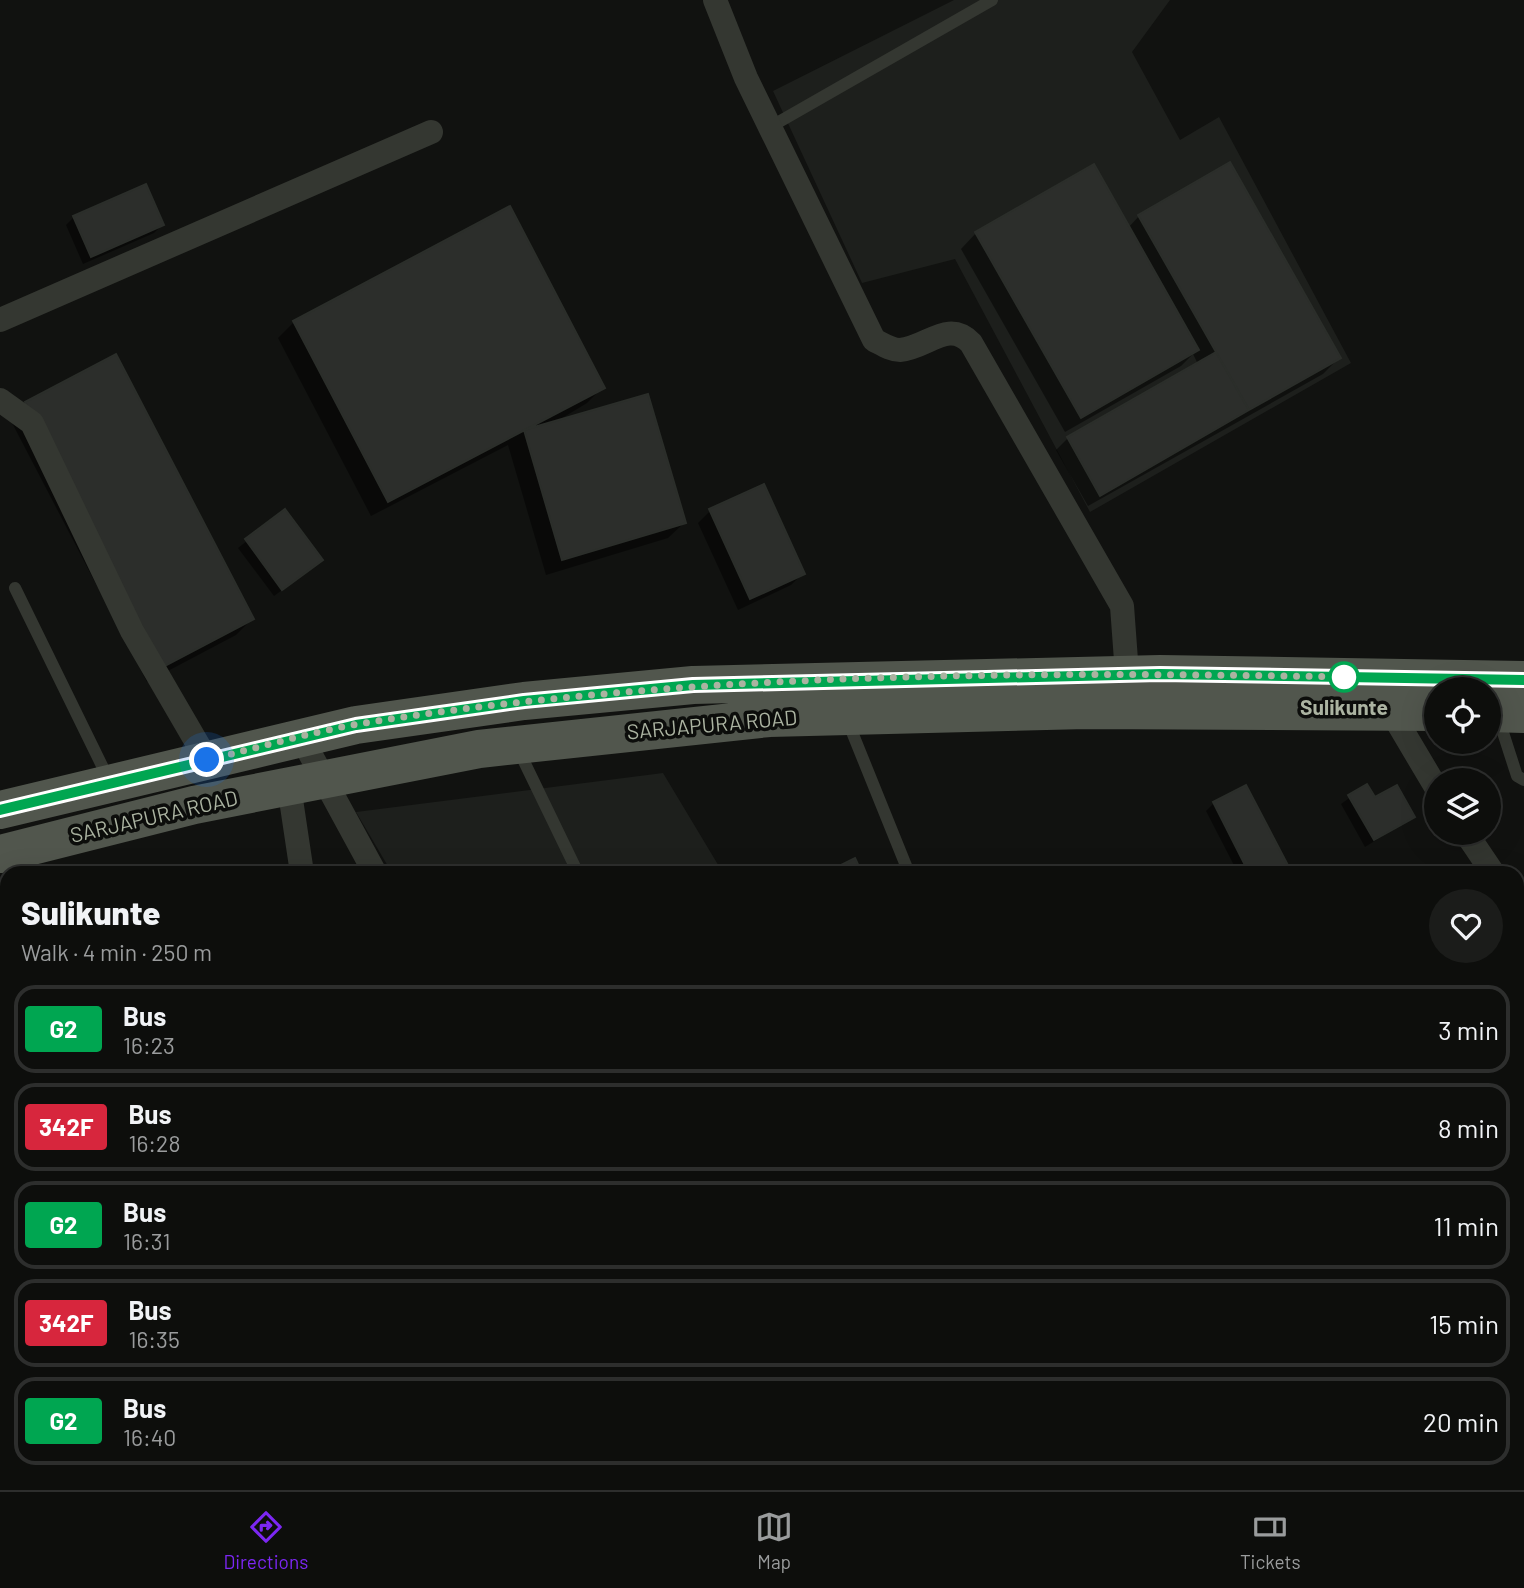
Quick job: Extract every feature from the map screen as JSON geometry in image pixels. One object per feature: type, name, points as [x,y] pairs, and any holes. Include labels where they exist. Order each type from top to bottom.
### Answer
[{"type":"main road","name":"SARJAPURA ROAD","points":[[0,810],[356,725],[524,701],[693,685],[1127,674],[1382,695],[1424,708]]},
{"type":"main road","name":"SARJAPURA ROAD","points":[[0,854],[194,805],[479,749],[769,718],[1086,709],[1382,695],[1524,680]]},
{"type":"street","points":[[715,0],[770,127],[874,340],[901,350],[952,331],[964,335],[971,343],[1122,606],[1127,674]]},
{"type":"street","points":[[0,320],[431,132]]},
{"type":"street","points":[[0,400],[32,423],[132,631],[207,760]]},
{"type":"street","points":[[1382,695],[1425,768]]},
{"type":"street","points":[[301,737],[306,783],[302,866]]},
{"type":"street","points":[[306,783],[370,866]]},
{"type":"street","points":[[1474,845],[1488,866]]},
{"type":"lane","points":[[770,127],[992,0]]},
{"type":"lane","points":[[15,588],[110,783]]},
{"type":"lane","points":[[1503,714],[1517,776],[1524,780]]},
{"type":"lane","points":[[846,715],[906,866]]},
{"type":"lane","points":[[516,745],[575,866]]},
{"type":"shaded area","points":[[954,0],[1170,0],[1132,52],[1180,140],[1219,117],[1351,363],[1090,512],[955,259],[862,283],[773,91]]},
{"type":"shaded area","points":[[663,773],[719,866],[388,866],[356,812]]},
{"type":"building","points":[[1230,162],[1341,358],[1249,410],[1138,215]]},
{"type":"building","points":[[1094,164],[1199,350],[1081,418],[975,232]]},
{"type":"building","points":[[146,184],[164,225],[91,257],[73,216]]},
{"type":"building","points":[[510,206],[605,388],[388,502],[293,321]]},
{"type":"building","points":[[1216,352],[1249,410],[1100,496],[1067,437]]},
{"type":"building","points":[[116,354],[254,619],[163,667],[25,402]]},
{"type":"building","points":[[648,394],[686,523],[562,560],[524,430]]},
{"type":"building","points":[[764,484],[805,574],[750,599],[709,509]]},
{"type":"building","points":[[285,509],[323,560],[282,590],[245,539]]},
{"type":"building","points":[[1367,784],[1375,797],[1397,785],[1415,817],[1374,840],[1348,795]]},
{"type":"building","points":[[1246,785],[1288,866],[1245,866],[1213,802]]},
{"type":"building","points":[[855,858],[859,866],[839,866]]},
{"type":"bus line","name":"G2","points":[[0,810],[356,725],[524,701],[693,685],[1160,674],[1524,680]]},
{"type":"place","name":"Sulikunte","points":[[1344,677]]},
{"type":"route","points":[[207,760],[356,725],[524,701],[693,685],[986,676],[1160,674],[1348,677],[1344,677]]}]
